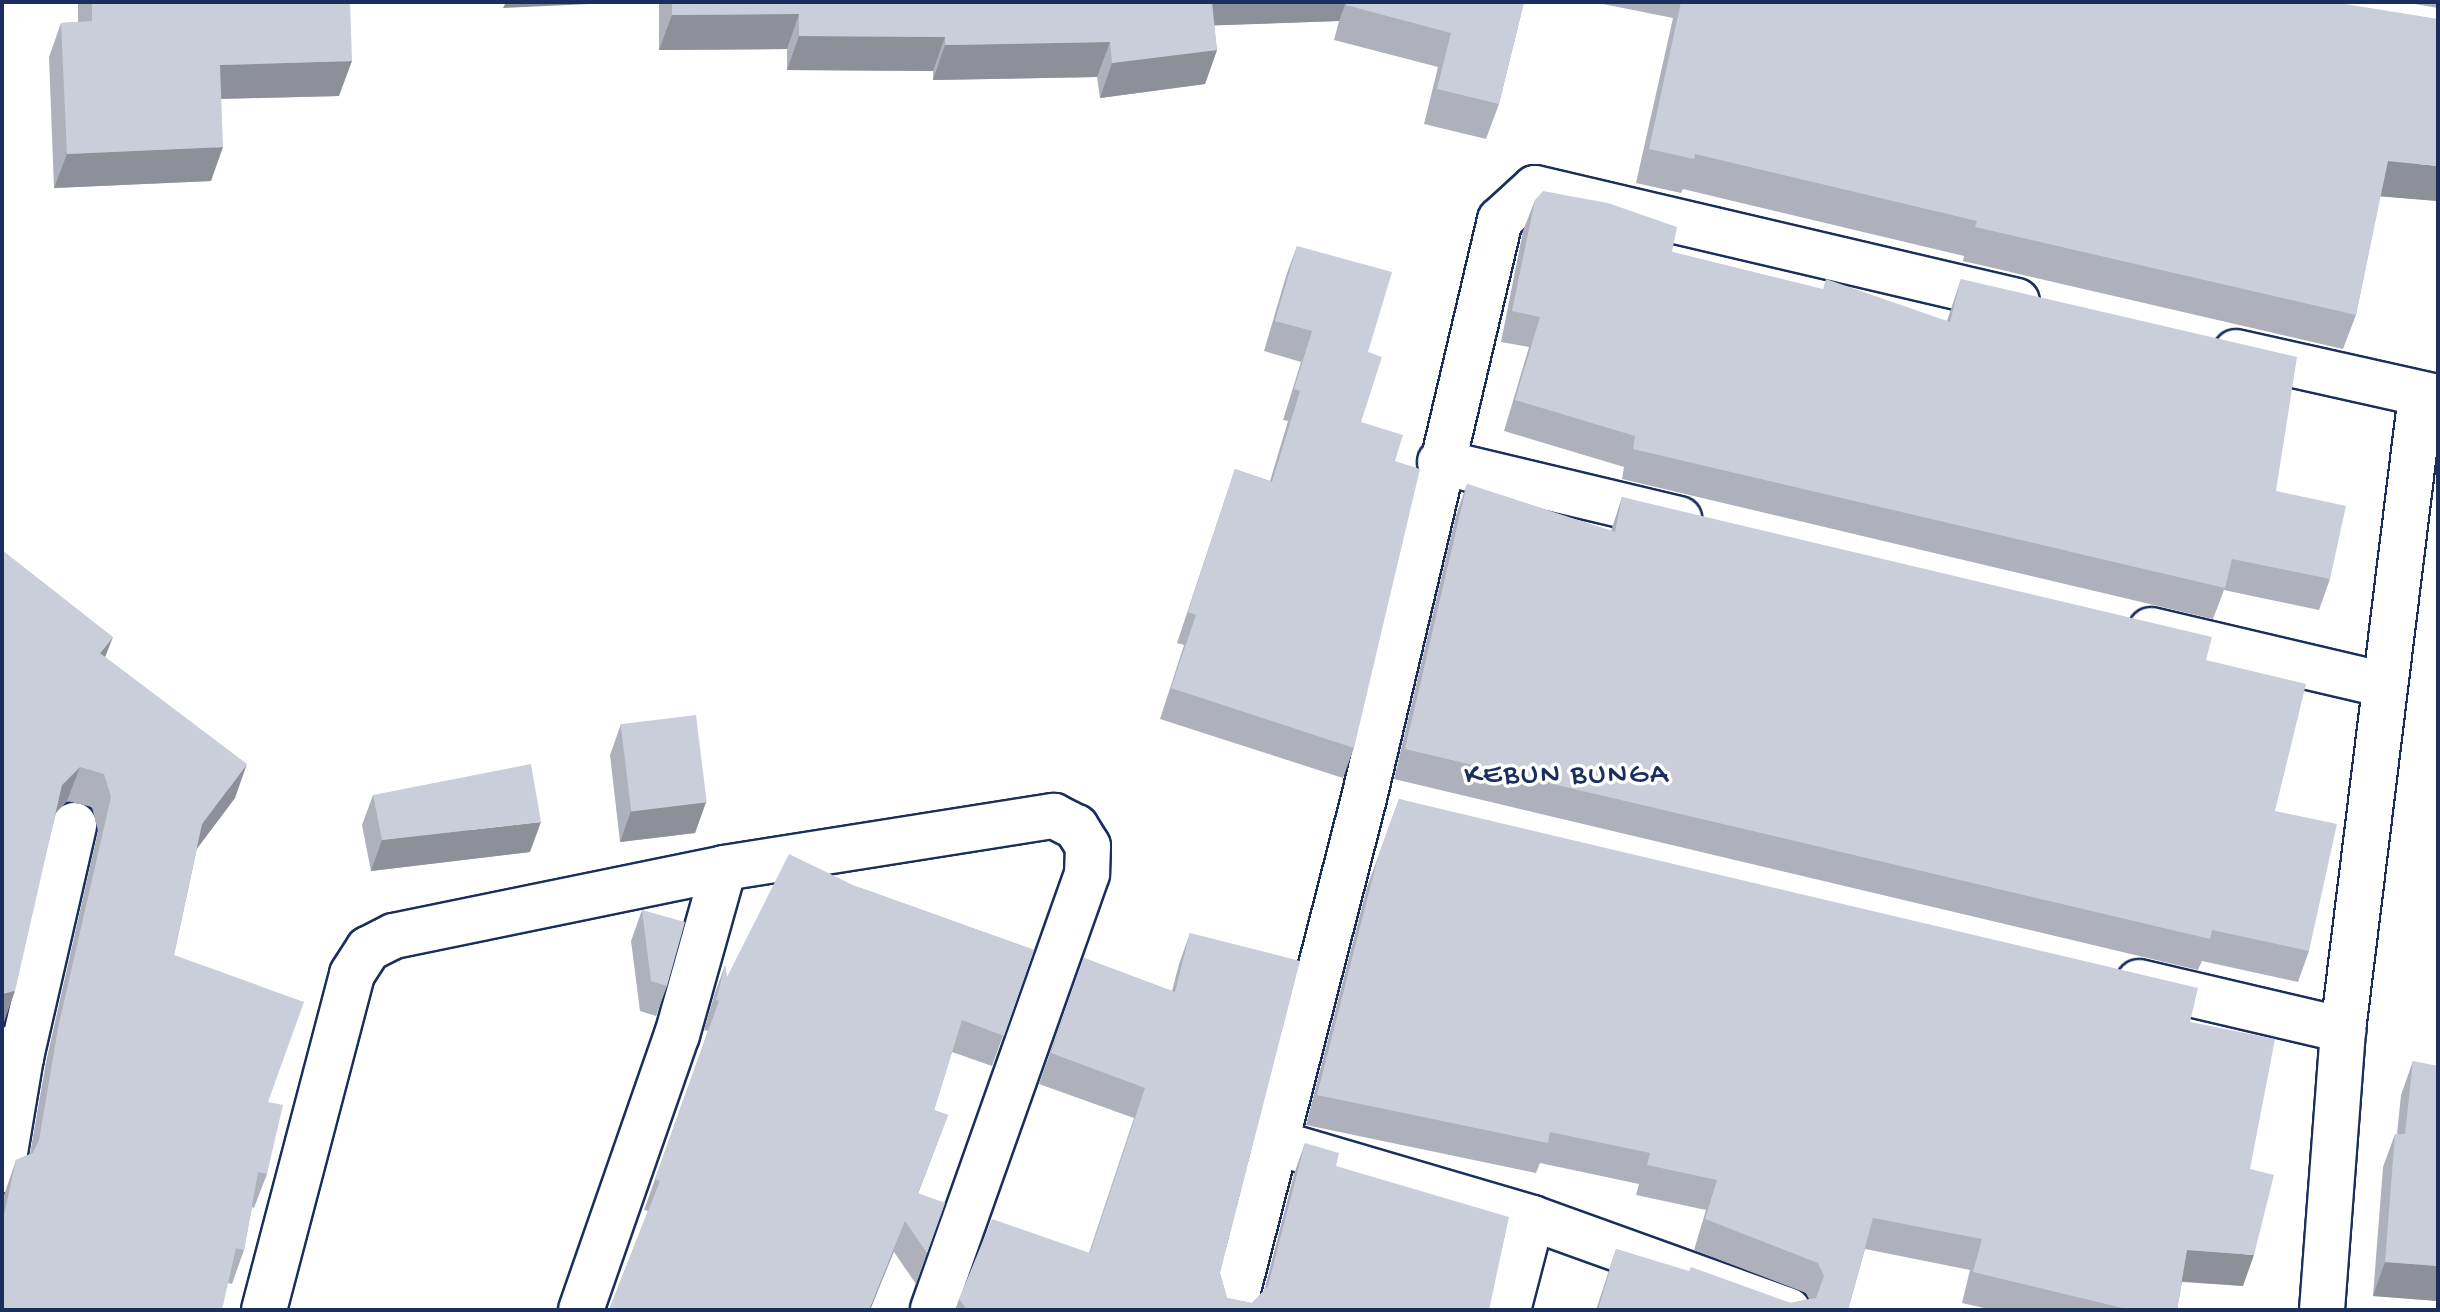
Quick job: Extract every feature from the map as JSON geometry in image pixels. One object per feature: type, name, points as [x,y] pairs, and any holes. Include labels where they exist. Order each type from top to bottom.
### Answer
[{"type":"street","points":[[1233,1310],[1364,798],[1440,462],[1500,220],[1535,188],[2063,311]]},
{"type":"street","points":[[2203,344],[2429,396],[2385,685],[2343,1030],[2322,1310]]},
{"type":"street","points":[[1440,462],[1719,528]]},
{"type":"street","points":[[2106,619],[2385,685]]},
{"type":"street","points":[[1364,798],[1411,809]]},
{"type":"street","points":[[264,1310],[360,956],[394,936],[724,868],[1054,816],[1076,827],[1088,846],[1087,874],[933,1310]]},
{"type":"street","points":[[2,1170],[12,1053],[74,825]]},
{"type":"street","points":[[581,1310],[677,1035],[724,868]]},
{"type":"street","points":[[2095,971],[2343,1030]]},
{"type":"street","points":[[1277,1143],[1532,1218],[1788,1310]]},
{"type":"street","points":[[1508,1310],[1532,1218]]},
{"type":"building","points":[[92,2],[350,2],[352,61],[220,65],[223,147],[67,154],[61,23],[92,21]]},
{"type":"building","points":[[672,2],[1212,2],[1217,50],[1112,63],[1110,42],[945,45],[945,37],[799,36],[799,14],[672,15]]},
{"type":"building","points":[[1347,2],[1524,2],[1499,104],[1437,89],[1451,33],[1346,5]]},
{"type":"building","points":[[1681,2],[2333,2],[2438,19],[2438,166],[2388,161],[2356,315],[1975,227],[1977,221],[1695,154],[1694,159],[1649,149]]},
{"type":"building","points":[[1543,191],[1608,203],[1677,227],[1672,252],[1823,289],[1826,279],[1950,322],[1961,279],[2297,357],[2276,491],[2346,506],[2330,579],[2232,559],[2225,588],[1633,449],[1635,436],[1515,400],[1540,317],[1512,311],[1535,200]]},
{"type":"building","points":[[1297,246],[1392,272],[1368,352],[1382,357],[1361,422],[1403,435],[1395,461],[1420,469],[1354,748],[1171,688],[1196,615],[1188,612],[1235,469],[1272,482],[1300,391],[1294,389],[1312,331],[1275,321]]},
{"type":"building","points":[[1467,484],[1615,532],[1622,497],[2212,637],[2206,660],[2306,684],[2275,811],[2337,824],[2309,951],[2212,930],[2210,939],[1405,749]]},
{"type":"building","points":[[2,550],[113,637],[100,653],[247,764],[202,824],[174,955],[304,1002],[268,1102],[283,1105],[267,1174],[258,1172],[244,1250],[236,1248],[222,1310],[2,1310],[2,1224],[16,1160],[33,1153],[39,1140],[58,1028],[111,797],[104,774],[80,767],[62,785],[15,991],[2,994]]},
{"type":"building","points":[[696,715],[707,802],[631,812],[621,724]]},
{"type":"building","points":[[531,764],[541,822],[382,840],[373,795]]},
{"type":"building","points":[[1399,799],[2198,988],[2190,1022],[2275,1039],[2250,1169],[2274,1175],[2254,1255],[2187,1250],[2177,1310],[2131,1310],[1973,1272],[1982,1239],[1873,1218],[1848,1310],[1598,1310],[1616,1249],[1689,1271],[1691,1267],[1791,1303],[1816,1298],[1824,1276],[1818,1263],[1705,1219],[1717,1180],[1647,1165],[1650,1153],[1550,1132],[1548,1143],[1317,1095],[1378,857]]},
{"type":"building","points":[[789,854],[855,886],[1034,950],[1004,1036],[962,1020],[934,1110],[948,1115],[918,1193],[945,1203],[927,1253],[905,1221],[869,1310],[609,1310],[660,1181],[655,1179],[719,1001],[716,1000],[725,965],[727,977]]},
{"type":"building","points":[[642,910],[685,922],[667,986],[651,981]]},
{"type":"building","points":[[1190,933],[1300,961],[1220,1273],[1227,1298],[1252,1303],[1268,1286],[1305,1143],[1339,1153],[1336,1166],[1509,1217],[1489,1310],[967,1310],[959,1299],[992,1219],[1090,1253],[1145,1088],[1051,1053],[1084,958],[1175,992]]},
{"type":"building","points":[[2413,1061],[2438,1066],[2438,1266],[2385,1262],[2395,1134],[2405,1134]]},
{"type":"district","name":"KEBUN BUNGA","points":[[1567,777]]}]
